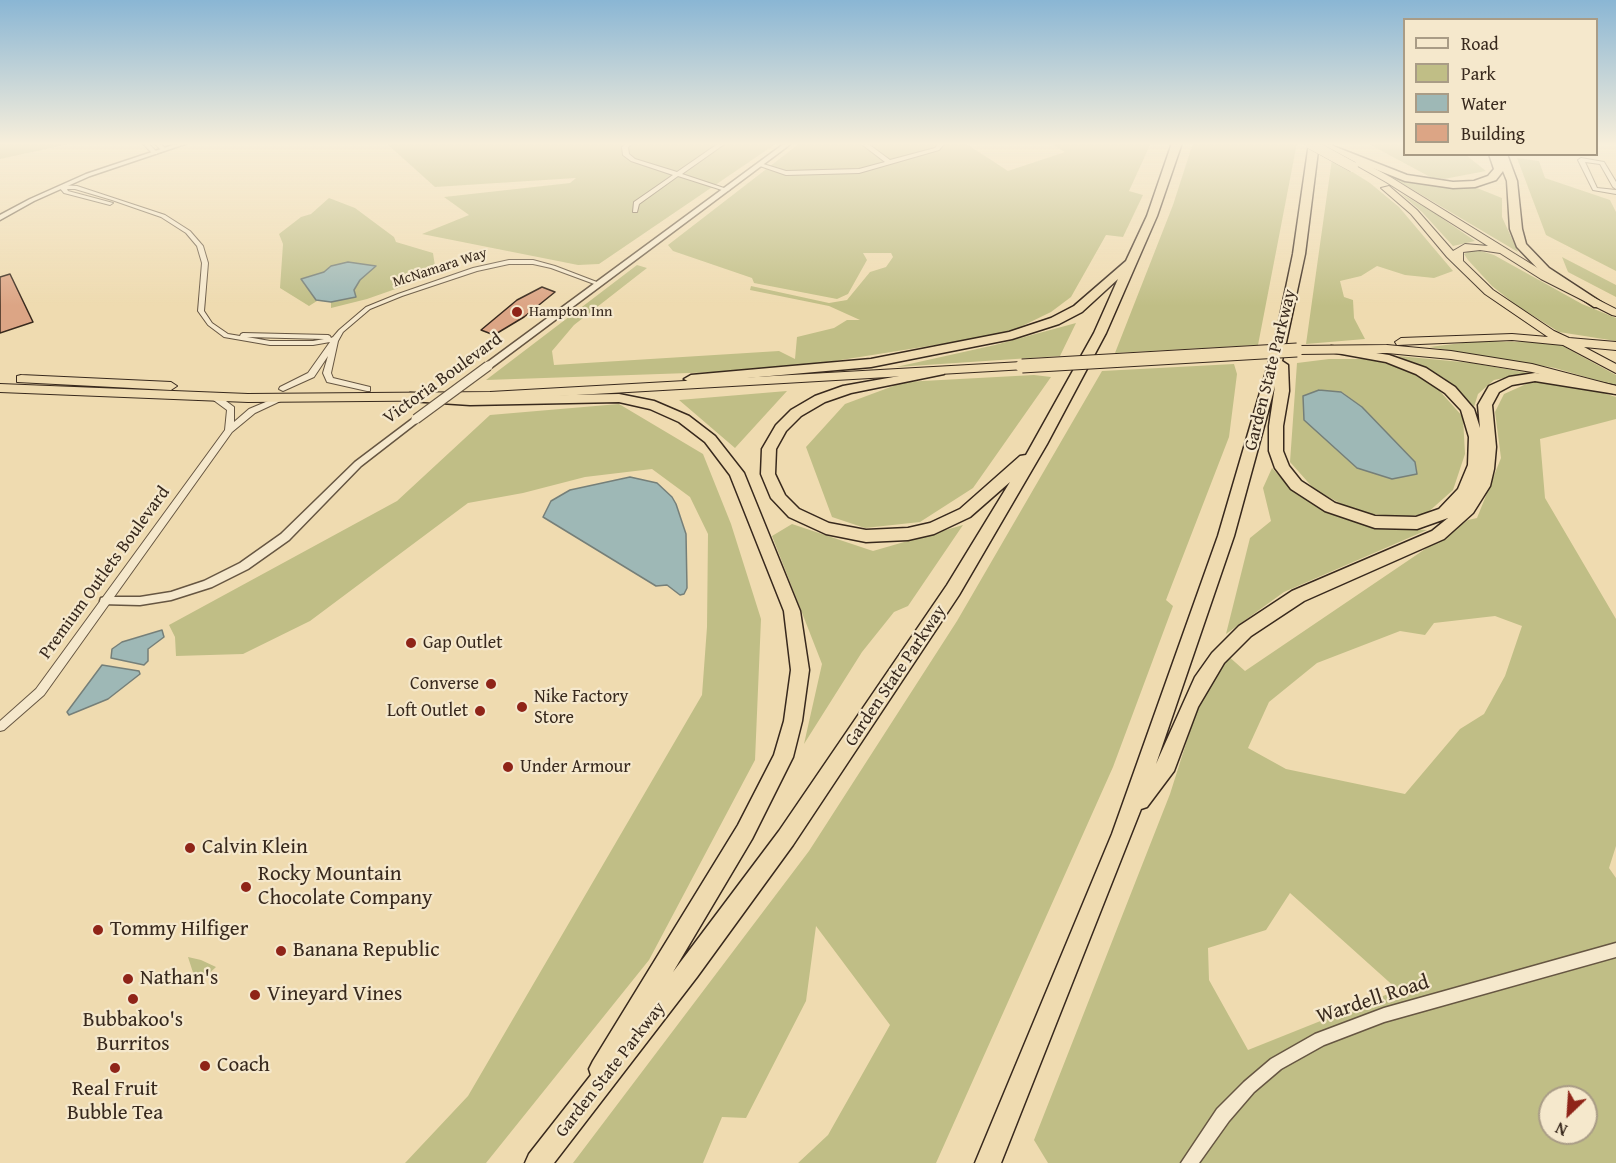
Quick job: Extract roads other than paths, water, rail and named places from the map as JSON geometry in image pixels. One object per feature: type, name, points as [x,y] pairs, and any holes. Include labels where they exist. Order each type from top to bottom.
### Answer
[{"type":"highway","name":"Garden State Parkway","points":[[538,1163],[688,969],[825,782],[953,590],[1040,444],[1100,333],[1135,257],[1157,197]]},
{"type":"highway","name":"Garden State Parkway","points":[[988,1163],[1072,962],[1130,813],[1214,574],[1244,477],[1280,345],[1308,197]]},
{"type":"highway","points":[[1397,197],[1458,262],[1498,298],[1521,323],[1519,331],[1512,337]]},
{"type":"highway","points":[[1413,197],[1521,262],[1616,313]]},
{"type":"highway","points":[[1513,197],[1516,229],[1521,245],[1545,270],[1598,304]]},
{"type":"highway","points":[[1458,262],[1460,249],[1476,246],[1494,250],[1521,262]]},
{"type":"highway","points":[[691,379],[872,363],[958,348],[1027,331],[1077,309],[1103,289],[1135,257]]},
{"type":"highway","points":[[1498,298],[1561,339],[1616,369]]},
{"type":"highway","points":[[410,397],[692,386],[746,380],[939,371],[1512,337],[1561,339],[1616,346]]},
{"type":"highway","points":[[1280,345],[1282,391],[1276,426],[1276,451],[1282,468],[1291,480],[1330,507],[1369,520],[1417,523],[1444,513],[1464,492],[1475,465],[1475,431],[1467,409],[1450,390],[1421,371],[1389,359],[1335,347]]},
{"type":"highway","points":[[1335,347],[1402,350],[1475,358],[1540,370],[1616,390]]},
{"type":"highway","points":[[939,371],[848,388],[820,399],[796,413],[781,428],[769,449],[768,474],[778,498],[794,513],[826,528],[880,536],[921,532],[946,524],[975,506],[1040,444]]},
{"type":"highway","points":[[1130,813],[1167,765],[1189,706],[1202,682],[1218,658],[1245,631],[1298,596],[1438,535],[1468,509],[1482,486],[1487,469],[1489,447],[1485,405],[1494,389],[1509,381],[1535,377],[1616,390]]},
{"type":"highway","points":[[0,378],[470,401],[608,397],[643,402],[684,419],[710,439],[737,473],[785,590],[795,625],[800,670],[789,739],[776,774],[745,832],[568,1125]]},
{"type":"highway","points":[[0,388],[215,397],[367,389],[691,379],[746,380]]},
{"type":"street","points":[[0,219],[42,197]]},
{"type":"street","points":[[90,197],[139,208],[177,223],[196,240],[204,257],[206,269],[200,300],[201,311],[215,328],[231,338],[252,342],[314,343],[336,339]]},
{"type":"street","points":[[635,211],[636,203],[644,197]]},
{"type":"street","name":"Victoria Boulevard","points":[[105,601],[140,601],[171,596],[208,584],[244,566],[285,537],[358,464],[717,197]]},
{"type":"street","name":"McNamara Way","points":[[283,393],[311,375],[352,320],[378,303],[489,266],[516,262],[537,263],[599,284]]},
{"type":"street","name":"McNamara Way","points":[[336,339],[327,373],[330,380],[367,389]]},
{"type":"street","name":"Premium Outlets Boulevard","points":[[0,727],[40,692],[229,430],[252,411],[283,393]]},
{"type":"street","points":[[215,397],[231,409],[229,430]]},
{"type":"street","name":"Wardell Road","points":[[1189,1163],[1223,1115],[1249,1087],[1276,1064],[1320,1039],[1384,1015],[1616,950]]},
{"type":"water","points":[[348,262],[376,266],[360,280],[354,290],[356,297],[331,302],[316,300],[301,279],[324,272],[331,266]]},
{"type":"water","points":[[1319,390],[1341,392],[1362,407],[1415,462],[1417,474],[1392,479],[1357,468],[1304,420],[1303,396]]},
{"type":"water","points":[[630,477],[657,483],[676,504],[686,534],[687,588],[684,594],[680,595],[667,585],[656,586],[543,517],[551,501],[570,490]]},
{"type":"water","points":[[162,630],[164,637],[148,649],[148,661],[144,665],[111,658],[112,649],[122,642]]},
{"type":"water","points":[[102,665],[139,671],[140,674],[108,699],[69,715],[67,712]]},
{"type":"place","name":"Hampton Inn","points":[[517,312]]},
{"type":"place","name":"Gap Outlet","points":[[411,643]]},
{"type":"place","name":"Converse","points":[[491,684]]},
{"type":"place","name":"Nike Factory Store","points":[[522,707]]},
{"type":"place","name":"Loft Outlet","points":[[480,711]]},
{"type":"place","name":"Under Armour","points":[[508,767]]},
{"type":"place","name":"Calvin Klein","points":[[190,848]]},
{"type":"place","name":"Rocky Mountain Chocolate Company","points":[[246,887]]},
{"type":"place","name":"Tommy Hilfiger","points":[[98,930]]},
{"type":"place","name":"Banana Republic","points":[[281,951]]},
{"type":"place","name":"Nathan's","points":[[128,979]]},
{"type":"place","name":"Vineyard Vines","points":[[255,995]]},
{"type":"place","name":"Bubbakoo's Burritos","points":[[133,999]]},
{"type":"place","name":"Coach","points":[[205,1066]]},
{"type":"place","name":"Real Fruit Bubble Tea","points":[[115,1068]]}]
